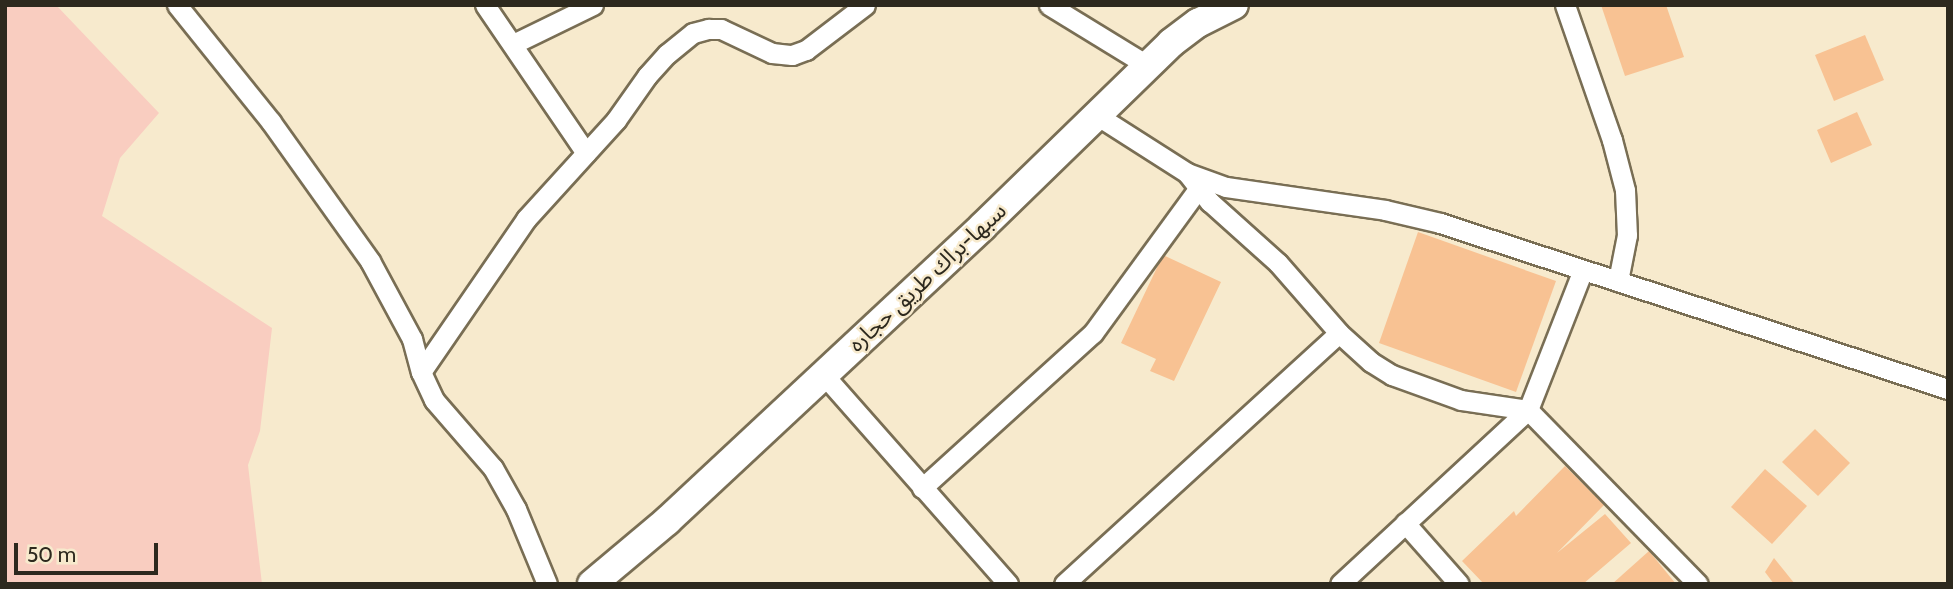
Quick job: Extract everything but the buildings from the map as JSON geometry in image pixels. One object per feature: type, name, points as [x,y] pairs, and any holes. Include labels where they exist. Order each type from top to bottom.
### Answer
[{"type":"main road","name":"سبها-براك طريق حجاره","points":[[592,584],[626,557],[824,374],[1098,116],[1147,65],[1184,33],[1234,5]]},
{"type":"main road","name":"سبها-براك طريق حجاره","points":[[612,584],[626,557]]},
{"type":"street","points":[[177,5],[271,122],[370,261],[412,339],[421,372],[434,400],[493,468],[516,509],[547,584]]},
{"type":"street","points":[[485,5],[586,153]]},
{"type":"street","points":[[513,44],[593,5]]},
{"type":"street","points":[[421,372],[526,219],[616,120],[647,76],[667,54],[693,33],[721,29],[772,52],[792,55],[806,50],[865,5]]},
{"type":"street","points":[[1048,5],[1147,65]]},
{"type":"street","points":[[1565,5],[1612,140],[1625,190],[1627,235],[1618,281]]},
{"type":"street","points":[[1098,116],[1192,181],[1278,263],[1339,333],[1371,362],[1421,387],[1461,400],[1528,410],[1698,584]]},
{"type":"street","points":[[1192,181],[1385,210],[1440,223],[1948,388]]},
{"type":"street","points":[[922,488],[1093,333],[1192,181]]},
{"type":"street","points":[[1340,584],[1528,410],[1583,270]]},
{"type":"street","points":[[1064,584],[1339,333]]},
{"type":"street","points":[[824,374],[1008,584]]},
{"type":"street","points":[[1405,523],[1459,584]]},
{"type":"shaded area","points":[[5,5],[56,5],[159,113],[120,158],[102,216],[272,328],[260,431],[248,465],[262,584],[5,584]]}]
